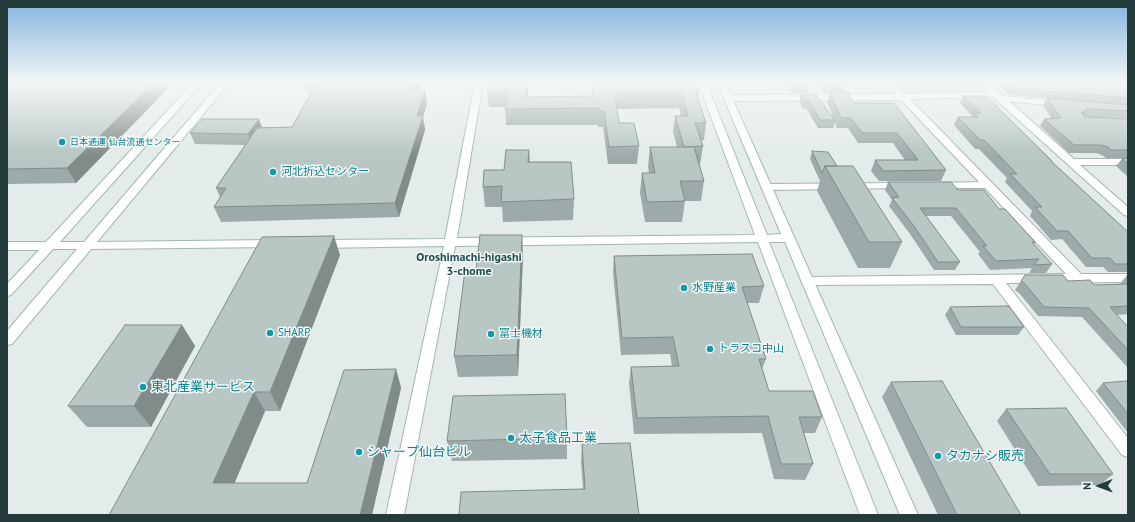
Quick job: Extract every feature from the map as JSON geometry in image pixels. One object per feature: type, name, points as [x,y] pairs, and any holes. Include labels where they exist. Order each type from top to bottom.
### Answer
[{"type":"street","points":[[7,292],[177,106]]},
{"type":"street","points":[[7,340],[205,106]]},
{"type":"street","points":[[395,515],[450,243],[475,106]]},
{"type":"street","points":[[711,106],[869,515]]},
{"type":"street","points":[[732,106],[908,515]]},
{"type":"street","points":[[912,106],[1077,278]]},
{"type":"street","points":[[1009,106],[1128,214]]},
{"type":"street","points":[[1072,162],[1128,162]]},
{"type":"street","points":[[932,186],[987,185]]},
{"type":"street","points":[[767,188],[909,186]]},
{"type":"street","points":[[308,244],[788,238]]},
{"type":"street","points":[[7,246],[285,244]]},
{"type":"street","points":[[807,280],[1128,278]]},
{"type":"street","points":[[996,279],[1128,450]]},
{"type":"building","points":[[7,106],[130,106],[67,168],[7,169]]},
{"type":"building","points":[[304,106],[420,106],[417,116],[423,116],[395,203],[214,207],[226,188],[216,188],[257,128],[292,127]]},
{"type":"building","points":[[505,106],[617,106],[619,123],[634,123],[639,146],[609,147],[604,111],[599,111],[599,108],[505,109]]},
{"type":"building","points":[[685,106],[700,106],[706,123],[695,123],[703,146],[684,147],[675,116],[688,116]]},
{"type":"building","points":[[812,106],[825,106],[835,120],[820,120]]},
{"type":"building","points":[[836,106],[897,106],[946,170],[883,171],[875,160],[918,160],[897,133],[862,133],[851,118],[841,118]]},
{"type":"building","points":[[974,106],[997,106],[1051,161],[1128,232],[1128,264],[1115,264],[1110,258],[1092,258],[1068,231],[1057,231],[1035,207],[1042,207],[1010,174],[1017,174],[984,140],[980,140],[958,117],[978,117],[974,113],[981,113]]},
{"type":"building","points":[[1053,106],[1128,106],[1128,111],[1088,109],[1081,113],[1085,117],[1128,119],[1128,150],[1111,150],[1108,147],[1101,145],[1074,145],[1044,119],[1061,118]]},
{"type":"building","points":[[202,119],[259,119],[248,134],[190,133]]},
{"type":"building","points":[[650,147],[694,147],[704,181],[680,181],[685,201],[647,202],[642,173],[655,173]]},
{"type":"building","points":[[506,150],[529,150],[528,162],[571,162],[574,199],[501,202],[502,186],[483,187],[484,170],[504,170]]},
{"type":"building","points":[[812,151],[828,152],[837,166],[825,166],[822,173]]},
{"type":"building","points":[[1128,158],[1128,164],[1122,159]]},
{"type":"building","points":[[825,166],[853,166],[902,242],[869,242]]},
{"type":"building","points":[[888,182],[951,182],[958,190],[984,190],[999,209],[1005,209],[1035,242],[1032,242],[1052,264],[1034,265],[1039,259],[996,261],[983,246],[987,246],[956,208],[920,208],[960,262],[938,262],[914,226],[892,198],[899,197]]},
{"type":"building","name":"冨士機材","points":[[480,235],[522,235],[517,355],[454,356],[465,270],[476,270]]},
{"type":"building","points":[[334,236],[270,392],[254,392],[213,483],[307,483],[344,370],[396,369],[360,515],[109,515],[262,237]]},
{"type":"building","points":[[752,254],[764,286],[742,287],[766,359],[759,359],[769,391],[813,391],[822,417],[799,417],[813,464],[781,464],[768,416],[637,418],[631,367],[679,366],[673,337],[622,338],[614,256]]},
{"type":"building","points":[[1025,275],[1063,275],[1068,281],[1090,280],[1094,285],[1128,284],[1128,306],[1110,307],[1128,327],[1128,350],[1089,308],[1044,307],[1021,281]]},
{"type":"building","points":[[1009,306],[1024,327],[961,327],[950,307]]},
{"type":"building","points":[[125,325],[182,325],[134,406],[68,406]]},
{"type":"building","points":[[942,381],[1021,515],[957,515],[891,382]]},
{"type":"building","points":[[1126,381],[1128,383],[1128,414],[1103,383]]},
{"type":"building","points":[[565,394],[567,438],[447,441],[453,396]]},
{"type":"building","points":[[1066,408],[1113,474],[1050,474],[1006,409]]},
{"type":"building","points":[[630,443],[639,515],[459,515],[461,492],[585,489],[582,444]]},
{"type":"place","name":"日本通運 仙台流通センター","points":[[62,142]]},
{"type":"place","name":"河北折込センター","points":[[273,172]]},
{"type":"place","name":"水野産業","points":[[684,288]]},
{"type":"place","name":"SHARP","points":[[270,333]]},
{"type":"place","name":"冨士機材","points":[[491,334]]},
{"type":"place","name":"トラスコ中山","points":[[710,349]]},
{"type":"place","name":"東北産業サービス","points":[[143,387]]},
{"type":"place","name":"太子食品工業","points":[[511,438]]},
{"type":"place","name":"シャープ仙台ビル","points":[[359,452]]},
{"type":"place","name":"タカナシ販売","points":[[938,456]]},
{"type":"district","name":"Oroshimachi-higashi 3-chome","points":[[469,265]]}]
